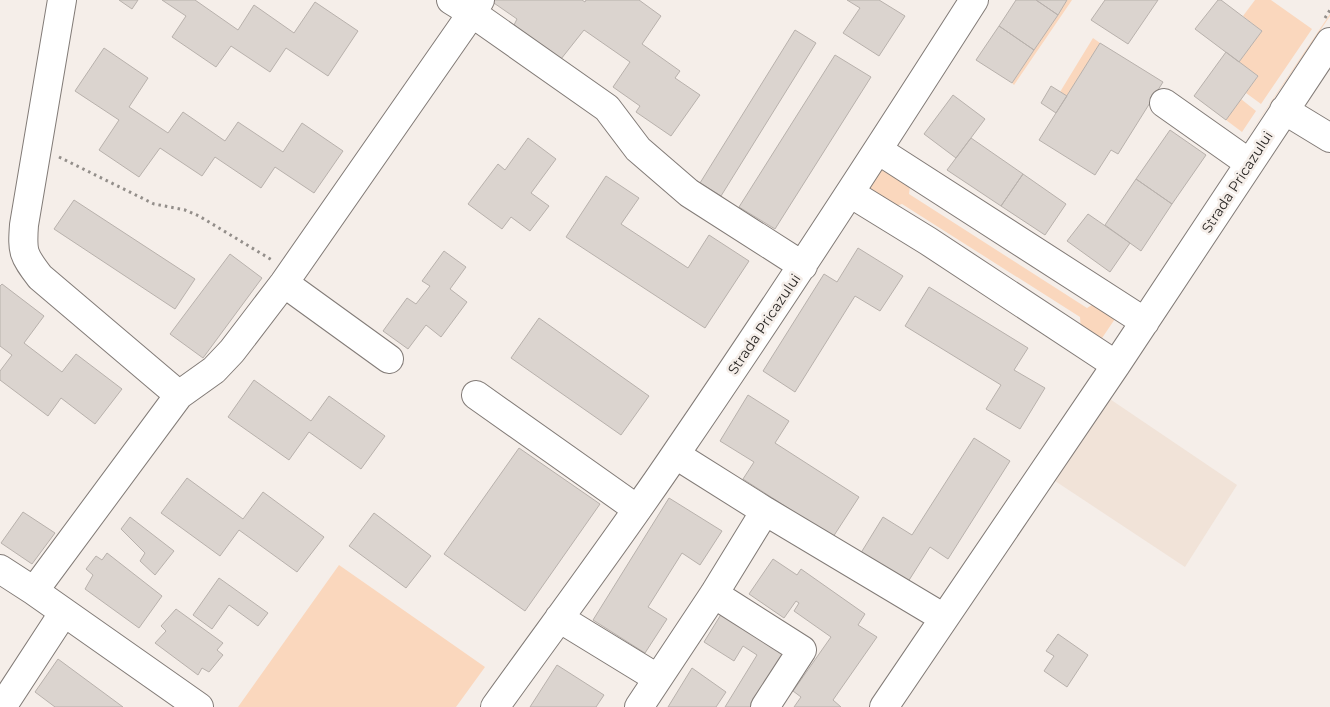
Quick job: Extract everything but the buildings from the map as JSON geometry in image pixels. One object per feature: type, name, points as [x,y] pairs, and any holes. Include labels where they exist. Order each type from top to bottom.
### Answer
[{"type":"street","points":[[62,0],[22,246],[28,260],[40,277],[179,395]]},
{"type":"street","name":"Strada Pricazului","points":[[495,707],[676,455],[803,266],[974,0]]},
{"type":"street","points":[[34,591],[179,395],[214,370],[232,351],[288,278],[468,4],[607,108],[638,149],[689,193],[803,266]]},
{"type":"street","name":"Strada Pricazului","points":[[884,707],[1145,322],[1330,42]]},
{"type":"street","points":[[1164,103],[1249,163]]},
{"type":"street","points":[[1284,110],[1330,138]]},
{"type":"street","points":[[878,150],[1145,322]]},
{"type":"street","points":[[850,193],[1116,365]]},
{"type":"street","points":[[288,278],[389,360]]},
{"type":"street","points":[[476,395],[637,509]]},
{"type":"street","points":[[676,455],[765,511],[944,618]]},
{"type":"street","points":[[639,707],[714,594],[765,511]]},
{"type":"street","points":[[0,569],[198,707]]},
{"type":"street","points":[[714,594],[802,650],[765,707]]},
{"type":"street","points":[[2,707],[64,612]]},
{"type":"street","points":[[559,618],[657,678]]},
{"type":"path","points":[[37,146],[154,204],[185,210],[199,216],[288,278]]},
{"type":"shaded area","points":[[1067,0],[1072,0],[1014,85],[1012,83]]},
{"type":"shaded area","points":[[1255,0],[1271,0],[1312,29],[1261,104],[1246,93],[1258,76],[1239,62],[1262,31],[1243,16]]},
{"type":"shaded area","points":[[1330,14],[1330,16],[1240,148]]},
{"type":"shaded area","points":[[1093,38],[1100,43],[1067,96],[1060,92]]},
{"type":"shaded area","points":[[1241,99],[1256,111],[1242,132],[1226,120]]},
{"type":"shaded area","points":[[884,168],[910,186],[909,194],[1087,308],[1095,303],[1119,313],[1098,344],[1081,331],[1080,317],[902,204],[896,206],[869,189],[874,177]]},
{"type":"shaded area","points":[[1098,391],[1237,485],[1185,567],[1043,473]]},
{"type":"shaded area","points":[[339,565],[485,667],[456,707],[238,707]]}]
